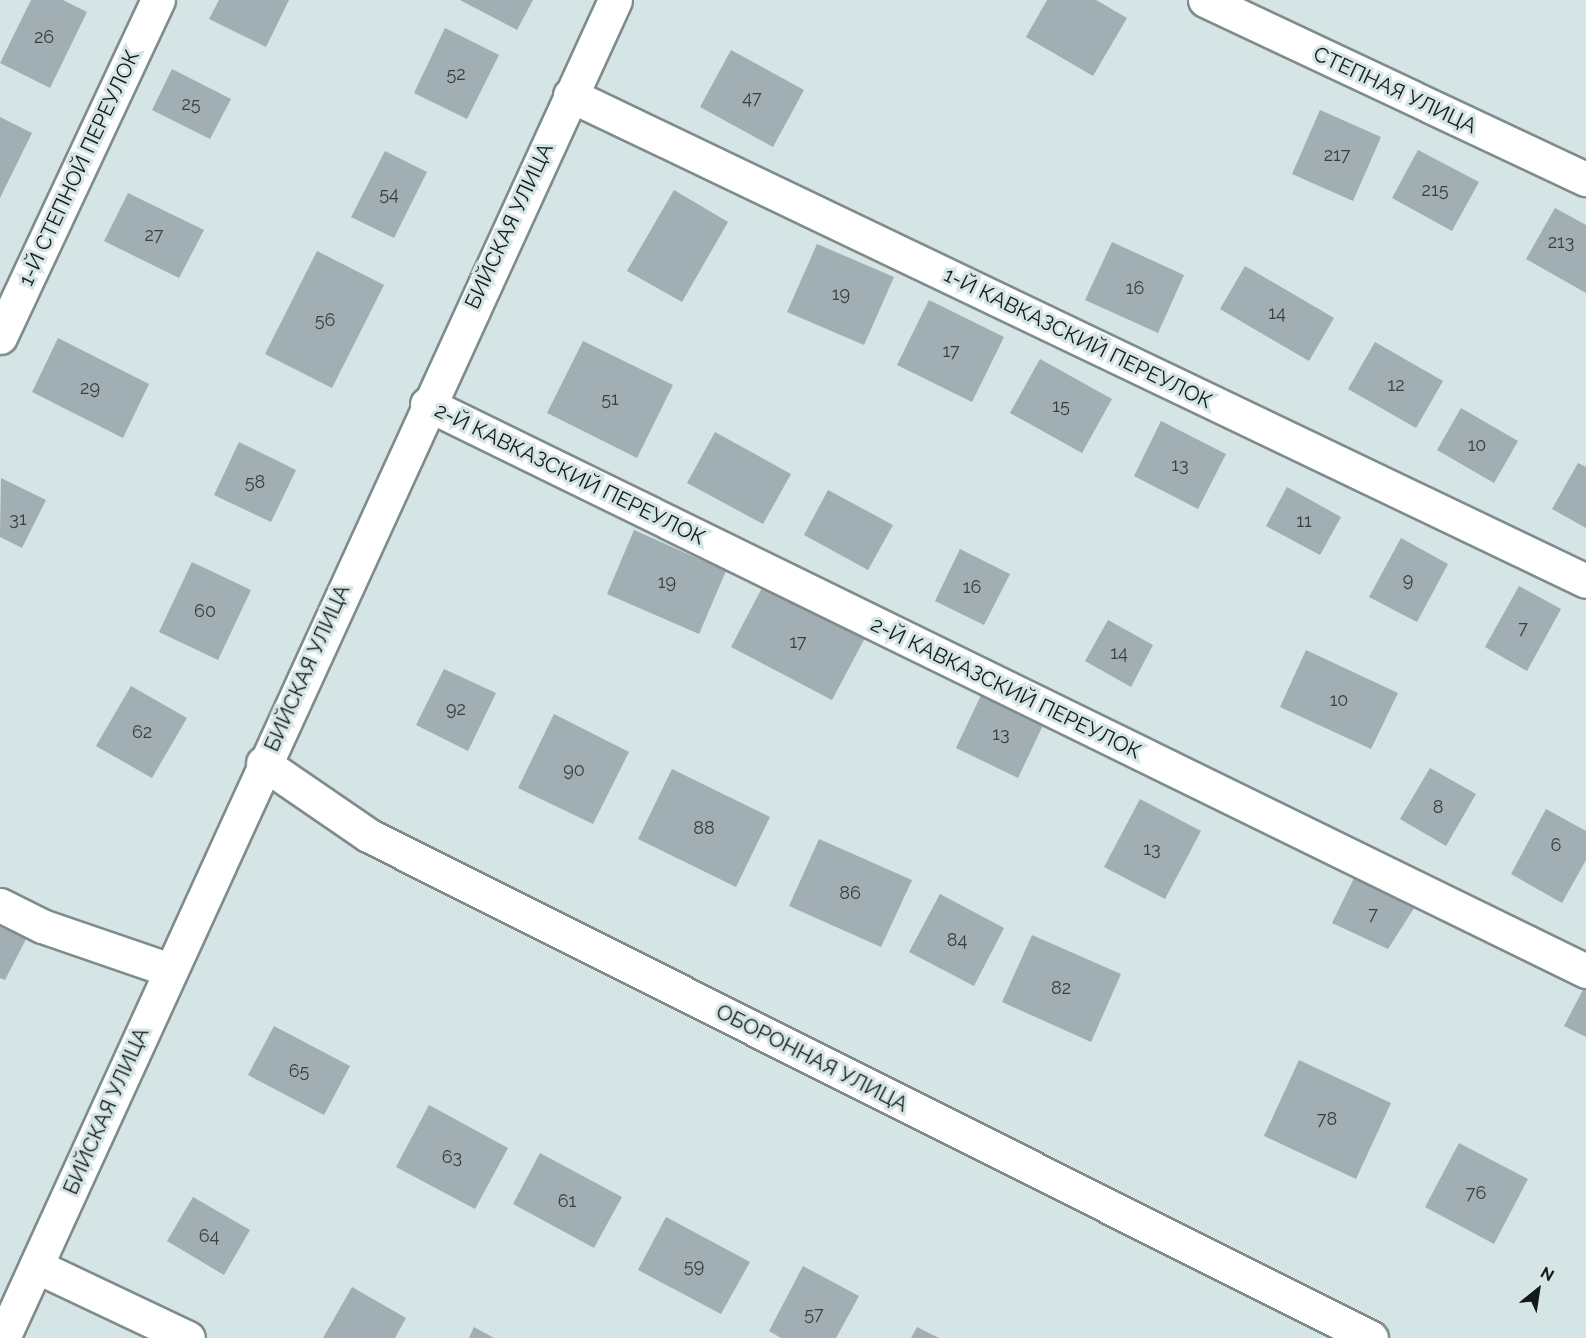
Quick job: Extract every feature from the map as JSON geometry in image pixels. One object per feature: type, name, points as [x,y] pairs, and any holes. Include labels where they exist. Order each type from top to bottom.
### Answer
[{"type":"street","name":"1-Й СТЕПНОЙ ПЕРЕУЛОК","points":[[0,337],[158,0]]},
{"type":"street","name":"БИЙСКАЯ УЛИЦА","points":[[3,1338],[427,404],[615,0]]},
{"type":"street","name":"СТЕПНАЯ УЛИЦА","points":[[1204,0],[1253,10],[1586,179]]},
{"type":"street","name":"1-Й КАВКАЗСКИЙ ПЕРЕУЛОК","points":[[570,95],[1586,581]]},
{"type":"street","name":"2-Й КАВКАЗСКИЙ ПЕРЕУЛОК","points":[[427,404],[1586,971]]},
{"type":"street","name":"ОБОРОННАЯ УЛИЦА","points":[[263,763],[368,835],[1371,1338]]},
{"type":"street","points":[[0,905],[42,926],[170,970]]},
{"type":"street","points":[[36,1266],[188,1338]]},
{"type":"building","points":[[31,0],[63,0],[87,12],[50,88],[0,63]]},
{"type":"building","points":[[219,0],[289,0],[266,47],[209,19]]},
{"type":"building","points":[[460,0],[533,0],[517,30]]},
{"type":"building","points":[[1047,0],[1096,0],[1127,18],[1093,76],[1026,37]]},
{"type":"building","points":[[445,28],[499,55],[467,119],[414,93]]},
{"type":"building","points":[[731,50],[804,90],[773,147],[700,107]]},
{"type":"building","points":[[172,69],[231,99],[210,139],[152,110]]},
{"type":"building","points":[[1320,110],[1381,137],[1353,201],[1292,174]]},
{"type":"building","points":[[0,117],[32,133],[0,198]]},
{"type":"building","points":[[1418,150],[1479,182],[1452,231],[1392,198]]},
{"type":"building","points":[[385,151],[427,172],[394,238],[351,217]]},
{"type":"building","points":[[674,190],[728,222],[682,302],[627,271]]},
{"type":"building","points":[[128,193],[204,230],[179,278],[104,241]]},
{"type":"building","points":[[1555,208],[1586,225],[1586,293],[1526,259]]},
{"type":"building","points":[[1112,242],[1184,275],[1158,333],[1085,300]]},
{"type":"building","points":[[817,244],[894,277],[864,345],[787,312]]},
{"type":"building","points":[[317,251],[384,285],[332,388],[265,354]]},
{"type":"building","points":[[1245,266],[1334,318],[1309,361],[1220,309]]},
{"type":"building","points":[[929,300],[1004,337],[972,402],[897,365]]},
{"type":"building","points":[[58,338],[149,384],[123,438],[32,392]]},
{"type":"building","points":[[583,341],[673,385],[637,458],[547,413]]},
{"type":"building","points":[[1375,342],[1443,381],[1416,428],[1348,389]]},
{"type":"building","points":[[1040,359],[1112,399],[1082,453],[1010,413]]},
{"type":"building","points":[[1461,408],[1518,441],[1494,483],[1437,450]]},
{"type":"building","points":[[1161,421],[1226,454],[1198,509],[1134,476]]},
{"type":"building","points":[[715,432],[791,474],[763,524],[687,483]]},
{"type":"building","points":[[239,442],[296,470],[271,522],[214,495]]},
{"type":"building","points":[[1578,463],[1586,467],[1586,528],[1552,509]]},
{"type":"building","points":[[1,478],[46,500],[22,548],[0,537]]},
{"type":"building","points":[[1287,487],[1341,517],[1320,555],[1266,526]]},
{"type":"building","points":[[828,490],[893,525],[868,570],[804,535]]},
{"type":"building","points":[[634,530],[726,571],[699,634],[607,594]]},
{"type":"building","points":[[1401,538],[1448,564],[1417,622],[1369,597]]},
{"type":"building","points":[[960,549],[1010,574],[984,625],[935,601]]},
{"type":"building","points":[[192,562],[251,590],[218,660],[159,632]]},
{"type":"building","points":[[764,584],[866,636],[832,700],[731,647]]},
{"type":"building","points":[[1519,586],[1561,609],[1527,671],[1485,647]]},
{"type":"building","points":[[1108,620],[1153,645],[1131,687],[1085,661]]},
{"type":"building","points":[[1306,650],[1398,693],[1371,749],[1280,707]]},
{"type":"building","points":[[444,669],[496,693],[468,751],[416,725]]},
{"type":"building","points":[[131,686],[187,718],[152,778],[96,746]]},
{"type":"building","points":[[984,689],[1046,719],[1018,778],[956,748]]},
{"type":"building","points":[[554,714],[629,752],[593,824],[518,788]]},
{"type":"building","points":[[1430,768],[1476,794],[1446,846],[1400,819]]},
{"type":"building","points":[[672,769],[770,817],[736,887],[638,839]]},
{"type":"building","points":[[1140,799],[1201,831],[1165,899],[1104,867]]},
{"type":"building","points":[[1546,809],[1586,831],[1586,860],[1562,903],[1511,874]]},
{"type":"building","points":[[819,839],[912,880],[881,947],[789,906]]},
{"type":"building","points":[[1356,874],[1416,905],[1388,949],[1332,923]]},
{"type":"building","points":[[940,894],[1004,928],[974,986],[909,952]]},
{"type":"building","points":[[0,923],[27,937],[5,980],[0,978]]},
{"type":"building","points":[[1032,935],[1121,974],[1091,1042],[1002,1002]]},
{"type":"building","points":[[1586,984],[1586,1037],[1564,1026]]},
{"type":"building","points":[[274,1026],[350,1066],[324,1115],[248,1075]]},
{"type":"building","points":[[1299,1060],[1391,1103],[1356,1179],[1264,1136]]},
{"type":"building","points":[[429,1105],[508,1148],[475,1209],[396,1167]]},
{"type":"building","points":[[1459,1143],[1528,1179],[1494,1244],[1425,1207]]},
{"type":"building","points":[[540,1153],[622,1197],[594,1248],[513,1204]]},
{"type":"building","points":[[193,1197],[250,1230],[224,1275],[167,1241]]},
{"type":"building","points":[[666,1217],[750,1262],[721,1314],[638,1270]]},
{"type":"building","points":[[803,1266],[859,1296],[836,1338],[781,1338],[769,1331]]},
{"type":"building","points":[[352,1287],[406,1318],[395,1338],[323,1338]]},
{"type":"building","points":[[474,1327],[494,1338],[469,1338]]},
{"type":"building","points":[[917,1327],[939,1338],[911,1338]]}]
